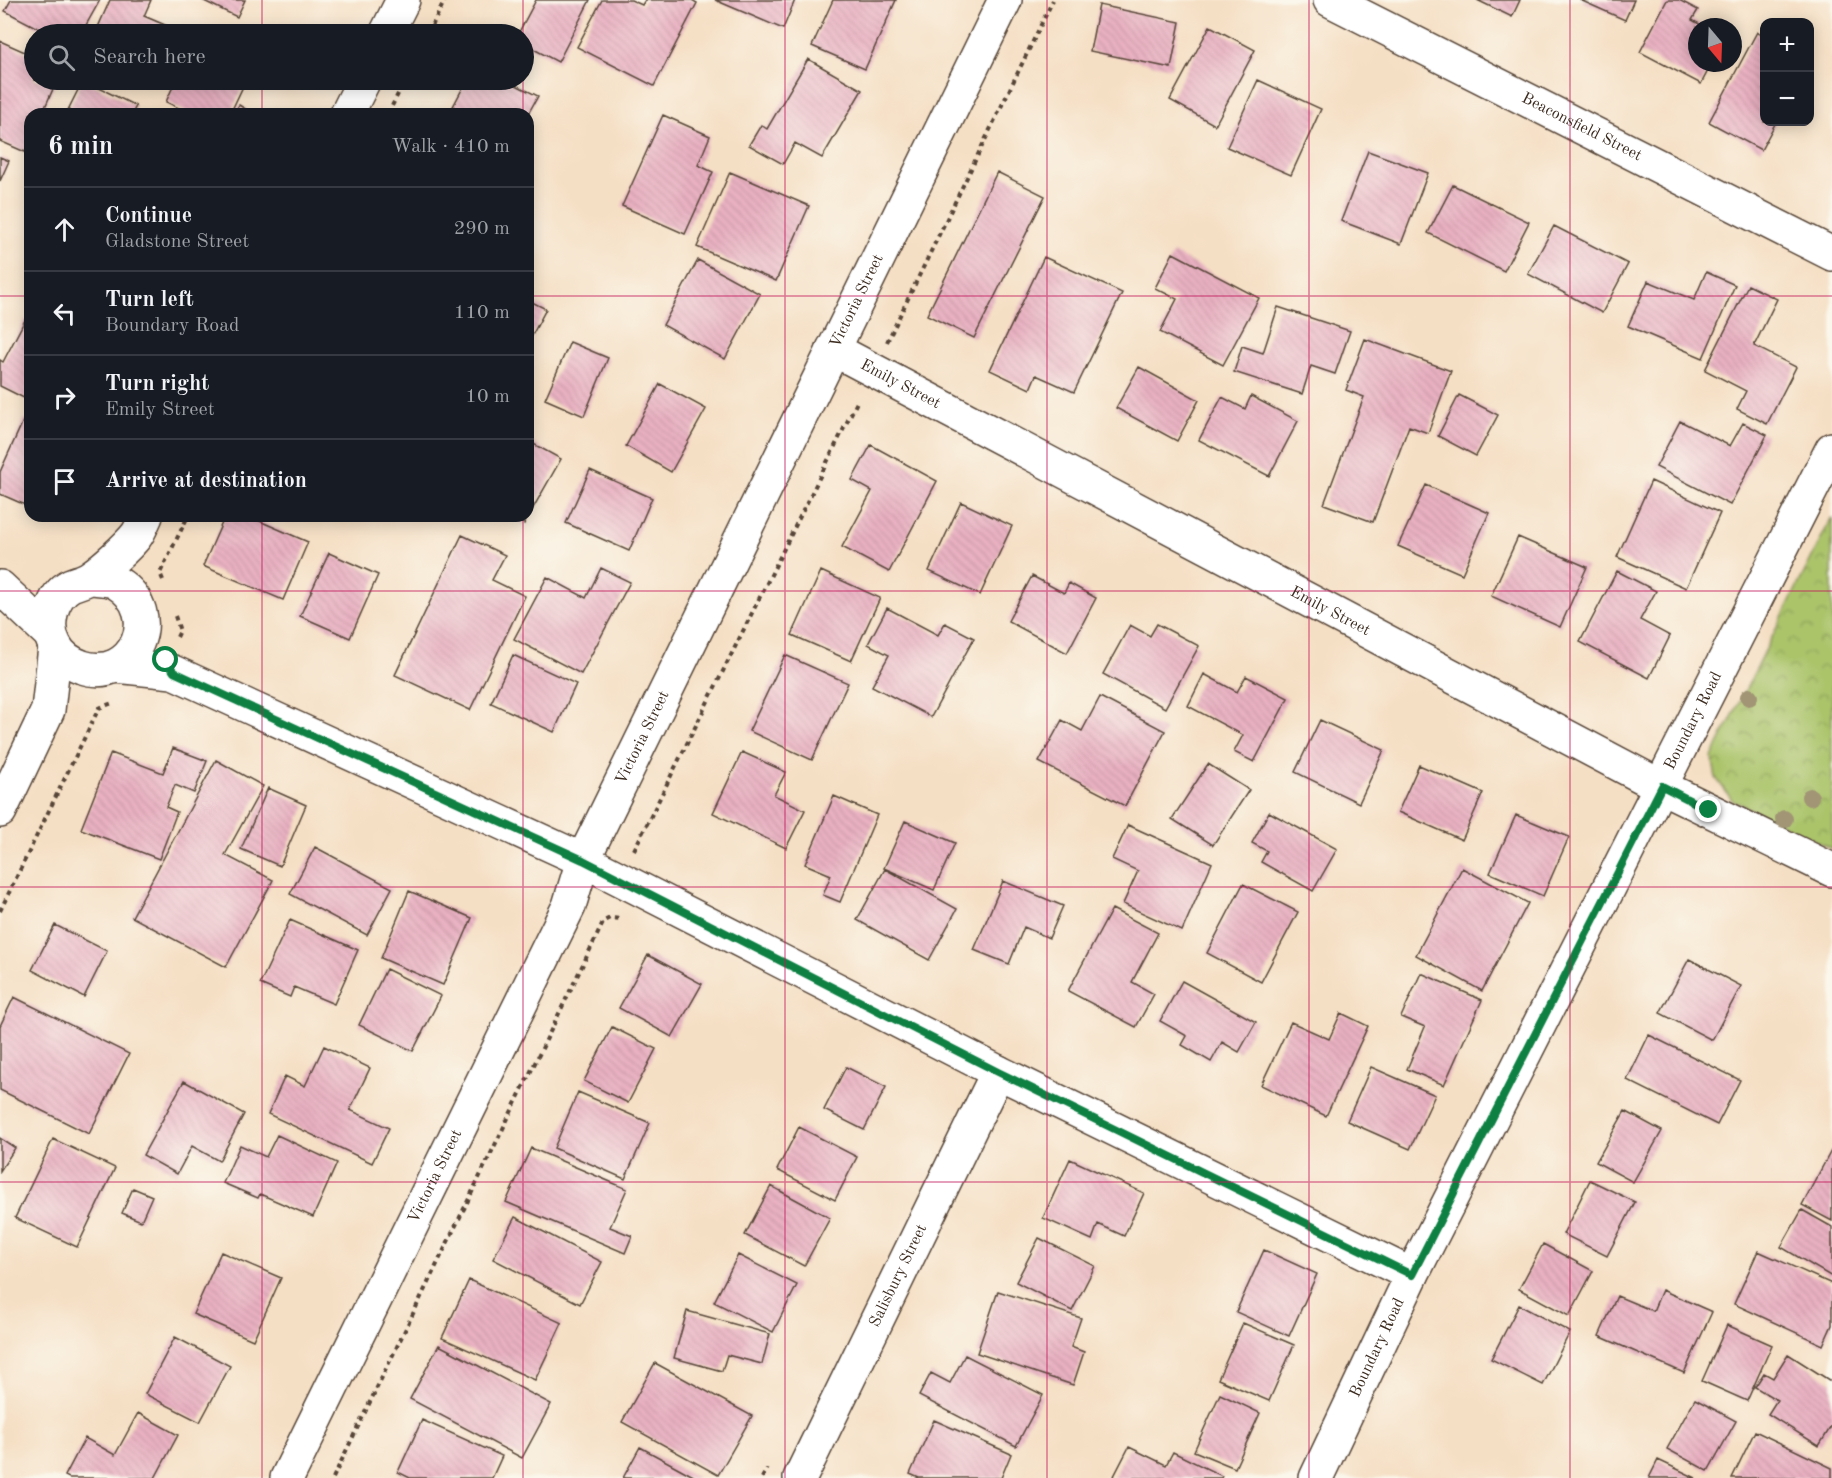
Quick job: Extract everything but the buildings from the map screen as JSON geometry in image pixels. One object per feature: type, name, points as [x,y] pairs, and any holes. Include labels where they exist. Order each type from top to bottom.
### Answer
[{"type":"street","points":[[391,24],[404,0]]},
{"type":"street","name":"Victoria Street","points":[[287,1478],[569,906],[583,860],[1005,0]]},
{"type":"street","name":"Beaconsfield Street","points":[[1330,0],[1832,254]]},
{"type":"street","points":[[350,108],[359,90]]},
{"type":"street","name":"Emily Street","points":[[833,349],[1662,786],[1832,870]]},
{"type":"street","name":"Boundary Road","points":[[1316,1478],[1412,1275],[1832,448]]},
{"type":"street","points":[[0,811],[48,710],[53,640],[50,616],[57,599],[80,582],[141,526]]},
{"type":"street","points":[[48,710],[105,668],[136,649],[141,526]]},
{"type":"street","points":[[2,588],[80,582],[116,582],[139,611],[170,666]]},
{"type":"street","points":[[2,588],[53,640],[71,663],[105,668],[170,666],[622,879],[998,1072],[1412,1275]]},
{"type":"street","name":"Salisbury Street","points":[[800,1478],[998,1072]]},
{"type":"path","points":[[433,24],[445,0]]},
{"type":"path","points":[[610,918],[622,879],[645,828],[873,370],[1053,0]]},
{"type":"path","points":[[391,108],[400,90]]},
{"type":"path","points":[[163,582],[160,573],[185,522]]},
{"type":"path","points":[[170,666],[180,631],[174,611]]},
{"type":"path","points":[[0,911],[99,708],[120,701]]},
{"type":"path","points":[[333,1478],[604,921]]},
{"type":"green space","points":[[1832,517],[1832,849],[1732,800],[1716,778],[1712,757]]},
{"type":"route","points":[[166,660],[174,672],[583,860],[998,1072],[1412,1275],[1662,786],[1709,810]]}]
